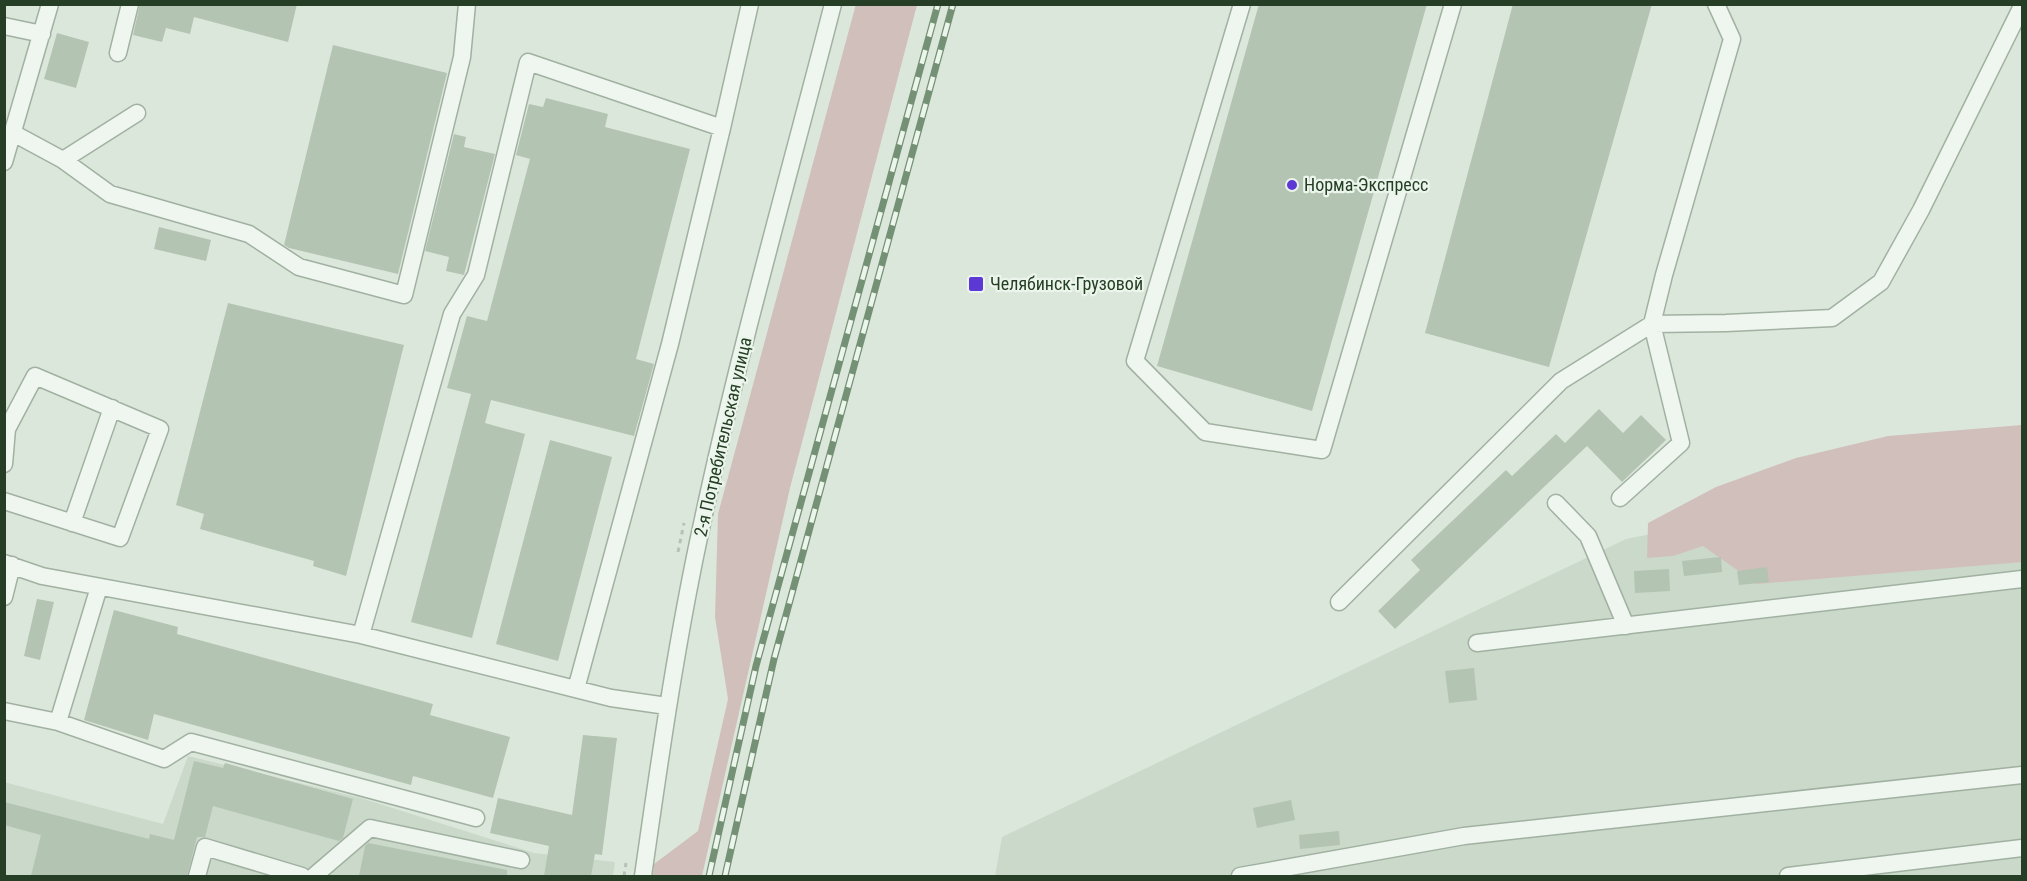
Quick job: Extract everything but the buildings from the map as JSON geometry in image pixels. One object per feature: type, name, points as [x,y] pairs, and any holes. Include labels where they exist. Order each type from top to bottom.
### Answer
[{"type":"street","points":[[4,162],[50,4]]},
{"type":"street","points":[[118,53],[130,4]]},
{"type":"street","points":[[13,133],[63,160],[110,194],[249,234],[299,267],[404,295],[462,57],[467,4]]},
{"type":"street","points":[[576,689],[670,344],[750,4]]},
{"type":"street","name":"2-я Потребительская улица","points":[[643,876],[667,706],[703,519],[739,368],[833,4]]},
{"type":"street","points":[[1242,4],[1135,361],[1205,432],[1322,450],[1453,4]]},
{"type":"street","points":[[1620,498],[1681,443],[1652,324],[1732,39],[1716,4]]},
{"type":"street","points":[[1339,602],[1561,381],[1652,324],[1832,318],[1881,282],[1921,210],[2022,6]]},
{"type":"street","points":[[4,26],[42,34]]},
{"type":"street","points":[[361,635],[452,314],[476,275],[528,62],[722,128]]},
{"type":"street","points":[[63,160],[137,113]]},
{"type":"street","points":[[4,464],[6,429],[35,376],[160,429],[120,538],[4,501]]},
{"type":"street","points":[[72,523],[112,408]]},
{"type":"street","points":[[1556,503],[1588,536],[1626,626]]},
{"type":"street","points":[[4,597],[8,564],[42,576],[361,635],[611,698],[667,706]]},
{"type":"street","points":[[1477,643],[2022,579]]},
{"type":"street","points":[[58,722],[99,586]]},
{"type":"street","points":[[4,711],[58,722],[164,759],[191,742],[476,818]]},
{"type":"street","points":[[1240,876],[1464,836],[2022,775]]},
{"type":"street","points":[[314,876],[370,828],[521,860]]},
{"type":"street","points":[[197,876],[205,847],[302,876]]},
{"type":"street","points":[[1788,876],[2022,848]]},
{"type":"shaded area","points":[[856,4],[917,5],[790,488],[702,876],[653,876],[654,864],[698,831],[728,699],[715,617],[718,514]]},
{"type":"shaded area","points":[[2022,425],[2022,562],[1757,584],[1703,546],[1673,556],[1647,558],[1648,523],[1716,487],[1796,458],[1888,436]]},
{"type":"shaded area","points":[[2022,460],[2022,876],[995,876],[1002,837],[1626,539]]},
{"type":"shaded area","points":[[188,756],[361,798],[534,853],[615,862],[613,876],[5,876],[4,782],[163,824]]},
{"type":"railway","points":[[709,876],[756,666],[938,4]]},
{"type":"railway","points":[[725,876],[774,659],[953,4]]},
{"type":"place","name":"Норма-Экспресс","points":[[1292,185]]},
{"type":"place","name":"Челябинск-Грузовой","points":[[976,284]]}]
